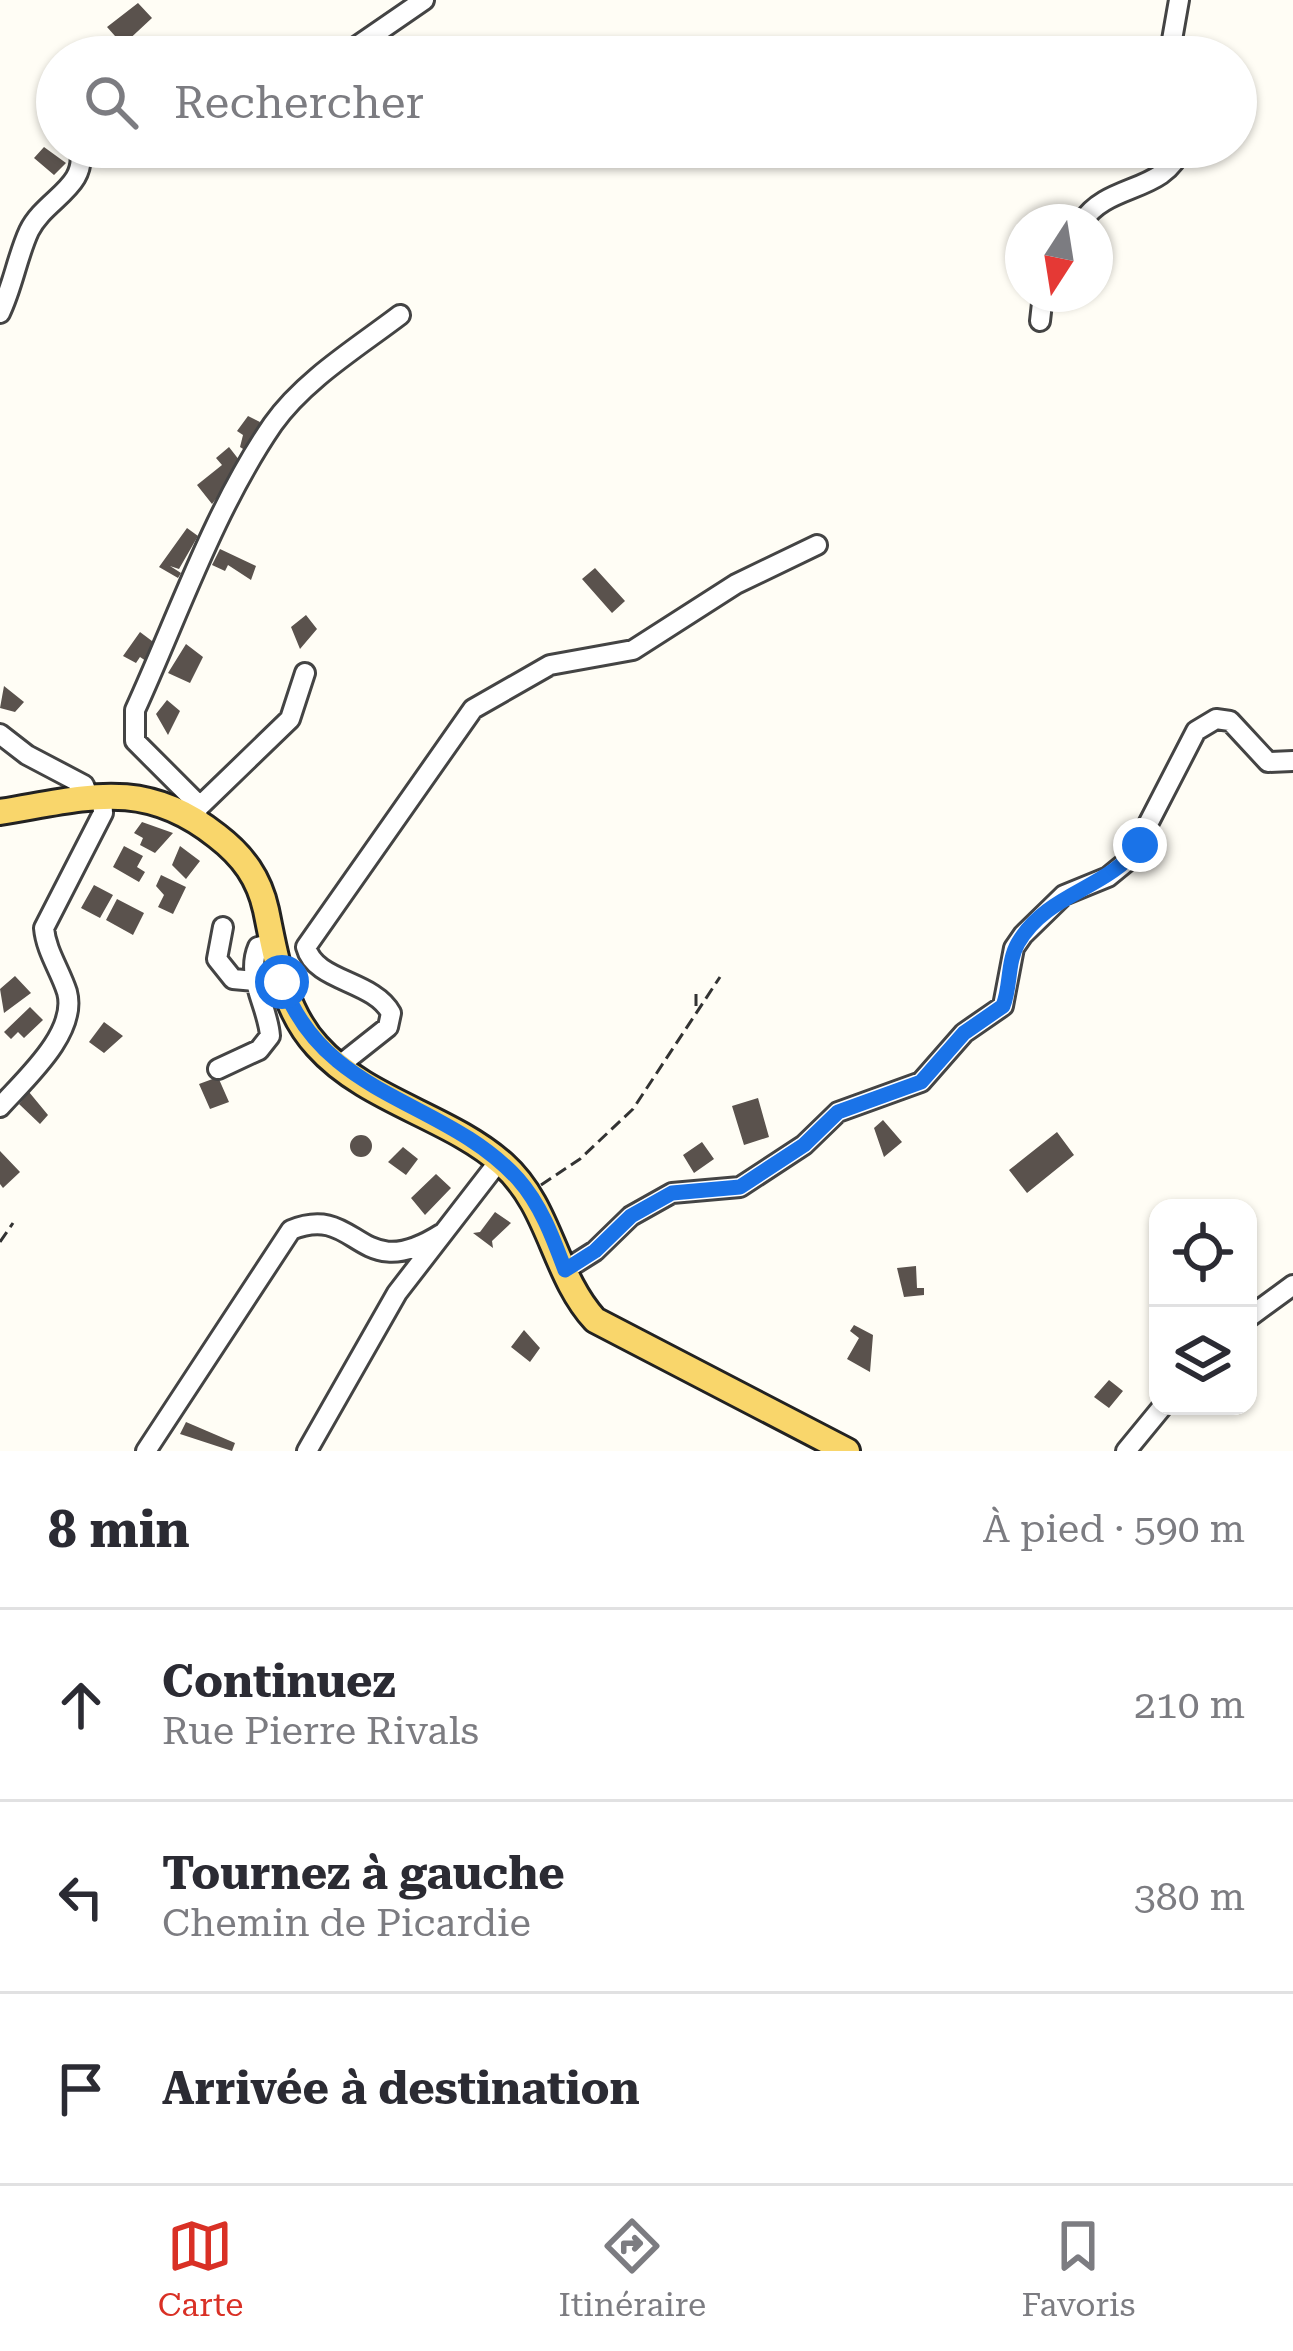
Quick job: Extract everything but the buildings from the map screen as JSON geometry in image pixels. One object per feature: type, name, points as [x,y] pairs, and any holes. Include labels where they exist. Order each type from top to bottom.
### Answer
[{"type":"main road","points":[[0,812],[95,797],[161,801],[199,814],[254,876],[296,1014],[317,1046],[340,1065],[500,1161],[530,1193],[577,1300],[623,1339],[847,1451]]},
{"type":"street","points":[[372,36],[424,0]]},
{"type":"street","points":[[1173,36],[1180,0]]},
{"type":"street","points":[[0,313],[28,234],[83,168]]},
{"type":"street","points":[[1101,204],[1112,194],[1163,175],[1168,168]]},
{"type":"street","points":[[1040,321],[1041,312]]},
{"type":"street","points":[[305,674],[290,719],[199,814],[135,741],[135,710],[221,520],[275,422],[334,365],[400,315]]},
{"type":"street","points":[[340,1065],[388,1027],[391,1013],[369,990],[318,966],[306,947],[472,710],[550,665],[633,650],[736,584],[817,545]]},
{"type":"street","points":[[565,1270],[595,1251],[631,1216],[672,1193],[740,1187],[804,1145],[838,1112],[921,1082],[964,1033],[1003,1006],[1014,948],[1023,935],[1064,896],[1108,877],[1130,859],[1196,731],[1205,724],[1230,721],[1268,763],[1293,760]]},
{"type":"street","points":[[0,734],[27,755],[84,785],[103,813],[44,928],[66,990],[68,1014],[58,1036],[0,1107]]},
{"type":"street","points":[[223,927],[217,959],[232,979],[255,981]]},
{"type":"street","points":[[218,1069],[259,1050],[270,1036],[255,981],[254,955],[258,946],[272,943]]},
{"type":"street","points":[[307,1451],[398,1293],[500,1161]]},
{"type":"street","points":[[146,1451],[291,1230],[312,1224],[334,1226],[394,1255],[415,1251],[441,1234]]},
{"type":"street","points":[[1257,1311],[1293,1285]]},
{"type":"street","points":[[1126,1451],[1155,1415]]},
{"type":"path","points":[[530,1193],[580,1159],[633,1108],[720,977]]},
{"type":"path","points":[[696,994],[696,1011]]},
{"type":"path","points":[[0,1242],[13,1223]]},
{"type":"route","points":[[282,982],[302,1025],[332,1060],[485,1151],[516,1177],[543,1216],[565,1270],[595,1251],[631,1216],[672,1193],[740,1187],[804,1145],[838,1112],[921,1082],[964,1033],[1003,1006],[1014,948],[1023,935],[1052,904],[1120,869],[1140,845]]}]
